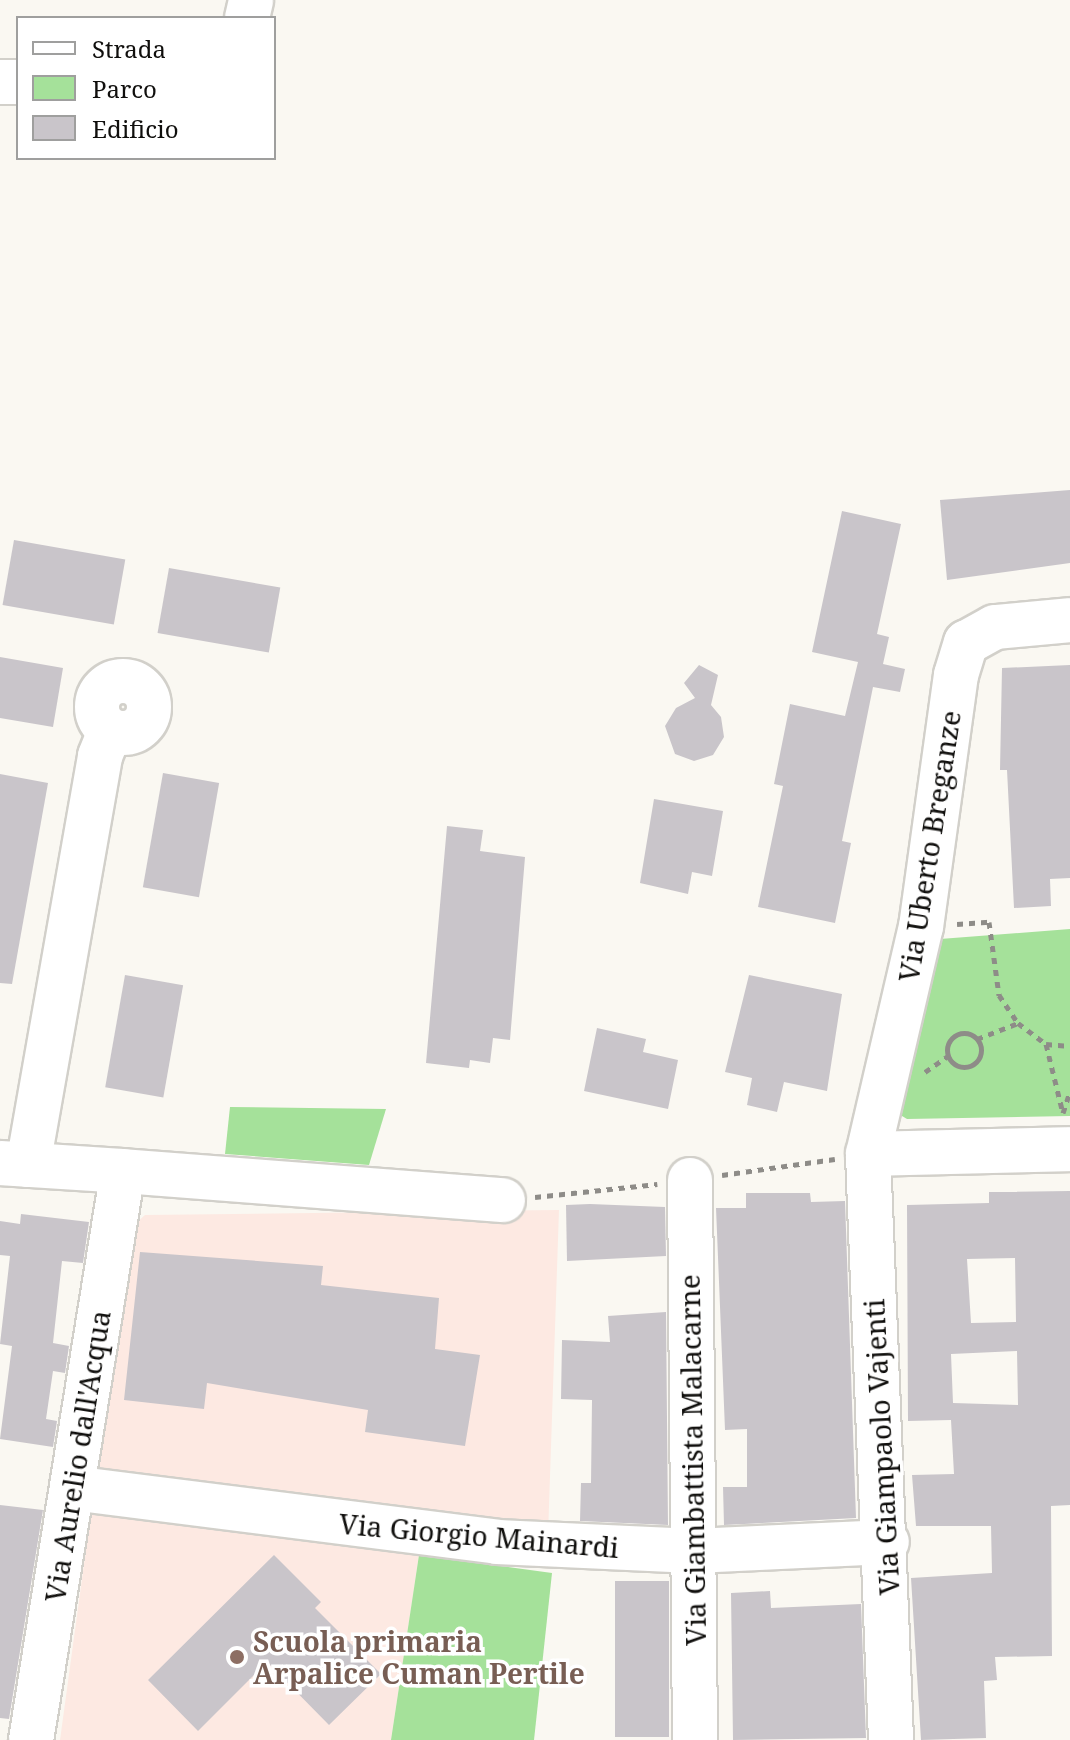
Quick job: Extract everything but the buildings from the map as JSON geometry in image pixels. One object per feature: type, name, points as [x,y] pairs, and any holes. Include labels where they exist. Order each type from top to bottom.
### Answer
[{"type":"street","name":"Via Uberto Breganze","points":[[868,1154],[921,927],[956,675],[966,643],[995,627],[1070,620]]},
{"type":"street","points":[[110,731],[100,756],[14,1164],[503,1200]]},
{"type":"street","points":[[868,1154],[1066,1131]]},
{"type":"street","name":"Via Giampaolo Vajenti","points":[[868,1154],[887,1542],[891,1740]]},
{"type":"street","name":"Via Aurelio dall'Acqua","points":[[31,1740],[123,1171]]},
{"type":"street","name":"Via Giambattista Malacarne","points":[[690,1180],[695,1740]]},
{"type":"street","name":"Via Giorgio Mainardi","points":[[72,1488],[497,1542],[694,1551],[887,1542]]},
{"type":"path","points":[[921,927],[989,922],[999,995],[1018,1023],[1046,1044],[1070,1046]]},
{"type":"path","points":[[977,1039],[1018,1023]]},
{"type":"path","points":[[969,1033],[977,1039],[976,1062],[953,1063],[946,1046],[951,1038],[969,1033]]},
{"type":"path","points":[[1046,1044],[1066,1131]]},
{"type":"shaded area","points":[[559,1210],[548,1536],[97,1476],[87,1467],[115,1242],[145,1215]]},
{"type":"shaded area","name":"Scuola primaria Arpalice Cuman Pertile","points":[[91,1513],[419,1555],[391,1740],[60,1740]]},
{"type":"green space","points":[[1070,929],[1070,1116],[907,1119],[897,1113],[940,939]]},
{"type":"green space","points":[[230,1107],[386,1109],[369,1165],[225,1154]]},
{"type":"green space","points":[[419,1555],[552,1573],[534,1740],[391,1740]]},
{"type":"place","name":"Scuola primaria Arpalice Cuman Pertile","points":[[237,1657]]}]
